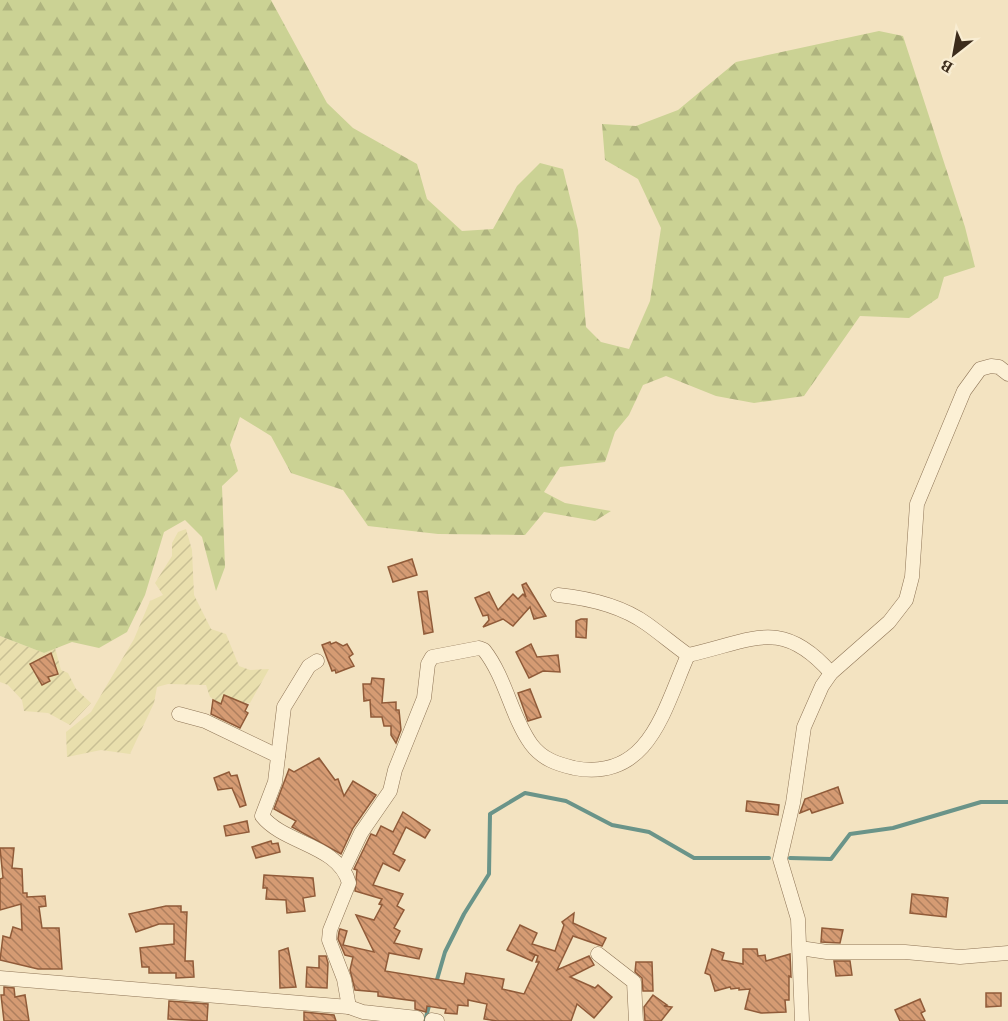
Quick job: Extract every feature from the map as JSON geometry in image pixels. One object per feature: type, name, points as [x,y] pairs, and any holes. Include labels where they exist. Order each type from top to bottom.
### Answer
[{"type":"street","points":[[802,1021],[798,919],[780,859],[793,803],[804,727],[822,686],[831,673],[889,622],[906,600],[912,577],[917,504],[964,391],[980,369],[991,366],[999,367],[1008,375]]},
{"type":"street","points":[[558,595],[577,597],[636,617],[688,655],[780,636],[811,651],[831,673]]},
{"type":"street","points":[[344,869],[361,833],[390,791],[395,770],[424,698],[428,664],[432,657],[479,648],[484,650],[520,728],[532,746],[546,759],[583,769],[613,768],[630,760],[646,746],[688,655]]},
{"type":"street","points":[[317,662],[309,666],[284,707],[275,782],[262,816],[269,825],[319,851],[344,869],[349,883],[330,930],[329,940],[337,956],[349,1007]]},
{"type":"street","points":[[179,714],[205,721],[278,756]]},
{"type":"street","points":[[800,948],[827,952],[905,952],[960,957],[1008,953]]},
{"type":"street","points":[[598,954],[634,982],[636,1021]]},
{"type":"street","points":[[0,978],[349,1007],[363,1012],[417,1018]]},
{"type":"shaded area","points":[[186,529],[192,550],[194,595],[211,629],[226,634],[239,666],[250,670],[269,669],[250,703],[218,702],[210,697],[206,685],[168,684],[157,687],[154,703],[130,754],[101,750],[67,757],[66,732],[91,712],[134,639],[150,601],[163,595],[155,583],[172,556],[172,543],[178,532]]},
{"type":"shaded area","points":[[0,636],[44,653],[55,648],[61,670],[68,673],[76,689],[91,703],[70,725],[48,713],[24,711],[22,700],[8,685],[0,682]]},
{"type":"green space","points":[[0,0],[271,0],[327,103],[353,128],[417,164],[427,199],[462,231],[493,229],[517,186],[540,163],[563,169],[578,230],[586,327],[601,342],[629,349],[650,301],[661,228],[638,179],[605,160],[602,124],[636,126],[678,110],[736,62],[879,31],[903,36],[965,227],[975,267],[944,277],[938,298],[909,318],[860,316],[804,396],[754,403],[716,396],[666,376],[643,385],[629,415],[615,432],[605,462],[560,467],[544,492],[565,503],[611,511],[595,521],[544,512],[525,535],[438,534],[368,526],[343,490],[291,473],[271,436],[240,417],[230,445],[238,471],[222,486],[225,567],[216,591],[202,537],[185,520],[164,532],[145,595],[127,632],[99,648],[72,642],[44,653],[0,636]]},
{"type":"building","points":[[412,559],[417,575],[393,582],[388,567]]},
{"type":"building","points":[[526,583],[546,616],[534,619],[530,607],[513,626],[503,619],[483,627],[489,620],[488,615],[483,616],[475,598],[489,592],[498,610],[513,594],[518,599],[523,594],[526,597],[522,585]]},
{"type":"building","points":[[427,591],[433,632],[424,634],[418,592]]},
{"type":"building","points":[[587,619],[586,638],[576,637],[576,621]]},
{"type":"building","points":[[330,642],[343,646],[347,644],[353,654],[349,657],[354,666],[336,673],[335,670],[332,671],[322,645]]},
{"type":"building","points":[[531,644],[537,657],[558,655],[560,672],[543,671],[529,678],[516,652]]},
{"type":"building","points":[[51,653],[58,674],[48,677],[50,681],[42,685],[30,664]]},
{"type":"building","points":[[372,678],[384,679],[382,703],[396,702],[396,710],[399,710],[401,730],[396,743],[391,735],[391,726],[384,726],[382,717],[371,717],[370,700],[364,701],[363,684],[371,684]]},
{"type":"building","points":[[530,689],[541,717],[528,721],[518,693]]},
{"type":"building","points":[[224,695],[248,705],[245,711],[248,713],[240,728],[211,714],[213,700],[221,704]]},
{"type":"building","points":[[319,758],[335,780],[338,779],[344,796],[353,781],[376,795],[353,828],[341,854],[292,827],[296,821],[274,809],[289,769],[294,772]]},
{"type":"building","points":[[229,772],[231,776],[237,775],[246,805],[240,807],[232,788],[218,790],[214,778]]},
{"type":"building","points":[[838,787],[843,803],[812,813],[810,809],[800,813],[805,799]]},
{"type":"building","points":[[747,801],[779,805],[778,815],[746,811]]},
{"type":"building","points":[[403,812],[430,830],[425,838],[406,827],[393,854],[405,860],[399,871],[383,863],[373,885],[403,894],[397,906],[404,910],[394,928],[400,931],[394,943],[422,949],[419,959],[389,953],[385,971],[464,984],[466,973],[504,979],[502,989],[524,994],[539,962],[536,962],[538,956],[529,952],[535,955],[532,961],[507,950],[520,925],[537,933],[532,944],[555,951],[564,925],[562,922],[574,913],[573,923],[606,938],[602,946],[573,936],[557,970],[589,956],[594,965],[570,977],[595,988],[598,985],[612,997],[594,1018],[577,1004],[571,1021],[497,1021],[484,1019],[487,1004],[468,1000],[468,1006],[458,1005],[457,1014],[445,1013],[446,1009],[427,1006],[426,1012],[415,1009],[415,1001],[378,996],[378,992],[355,990],[350,970],[353,957],[345,955],[338,939],[339,932],[340,929],[347,931],[343,945],[374,952],[356,915],[374,920],[382,905],[379,904],[382,899],[355,891],[357,870],[354,869],[371,834],[376,836],[381,826],[393,832]]},
{"type":"building","points":[[247,821],[249,832],[226,836],[224,826]]},
{"type":"building","points":[[271,841],[272,844],[278,843],[280,852],[256,858],[252,847]]},
{"type":"building","points":[[0,848],[14,848],[12,868],[22,869],[23,893],[27,893],[27,897],[45,896],[46,906],[39,907],[42,928],[59,928],[62,969],[38,969],[0,960],[3,936],[10,938],[13,927],[22,930],[21,904],[0,910],[0,879],[3,878]]},
{"type":"building","points":[[264,875],[313,878],[315,896],[303,898],[305,911],[287,913],[286,900],[266,899],[267,888],[263,888]]},
{"type":"building","points":[[912,894],[948,898],[946,917],[910,913]]},
{"type":"building","points":[[166,906],[181,906],[181,912],[187,912],[185,961],[193,961],[194,977],[176,978],[176,973],[149,973],[149,967],[142,967],[140,948],[174,944],[174,924],[159,924],[136,932],[129,914]]},
{"type":"building","points":[[822,928],[843,930],[840,943],[821,942]]},
{"type":"building","points":[[288,948],[296,987],[280,988],[279,951]]},
{"type":"building","points":[[712,949],[724,953],[722,960],[743,964],[743,949],[757,949],[758,956],[765,955],[766,961],[790,954],[791,977],[789,976],[789,1000],[785,1000],[786,1012],[761,1013],[745,1009],[750,989],[739,990],[739,988],[731,989],[730,987],[715,991],[710,975],[705,973]]},
{"type":"building","points":[[319,956],[326,956],[328,963],[327,988],[306,987],[307,967],[319,968]]},
{"type":"building","points":[[834,961],[850,961],[852,975],[836,976]]},
{"type":"building","points":[[636,962],[652,962],[653,991],[643,991],[642,978],[635,972]]},
{"type":"building","points":[[4,987],[14,988],[15,997],[25,995],[29,1021],[4,1021],[1,995],[4,995]]},
{"type":"building","points":[[986,993],[1001,993],[1001,1006],[986,1007]]},
{"type":"building","points":[[653,995],[667,1005],[664,1006],[672,1007],[661,1021],[645,1021],[644,1007]]},
{"type":"building","points":[[920,999],[925,1011],[921,1013],[925,1021],[900,1021],[895,1010]]},
{"type":"building","points":[[169,1001],[208,1004],[207,1021],[168,1019]]},
{"type":"building","points":[[304,1012],[334,1015],[336,1021],[304,1021]]},
{"type":"waterway","points":[[436,983],[445,952],[464,914],[489,874],[490,814],[525,793],[566,801],[612,825],[649,832],[694,858],[769,858]]},
{"type":"waterway","points":[[790,858],[831,859],[850,834],[893,828],[981,802],[1008,802]]},
{"type":"waterway","points":[[425,1021],[430,1002]]}]
